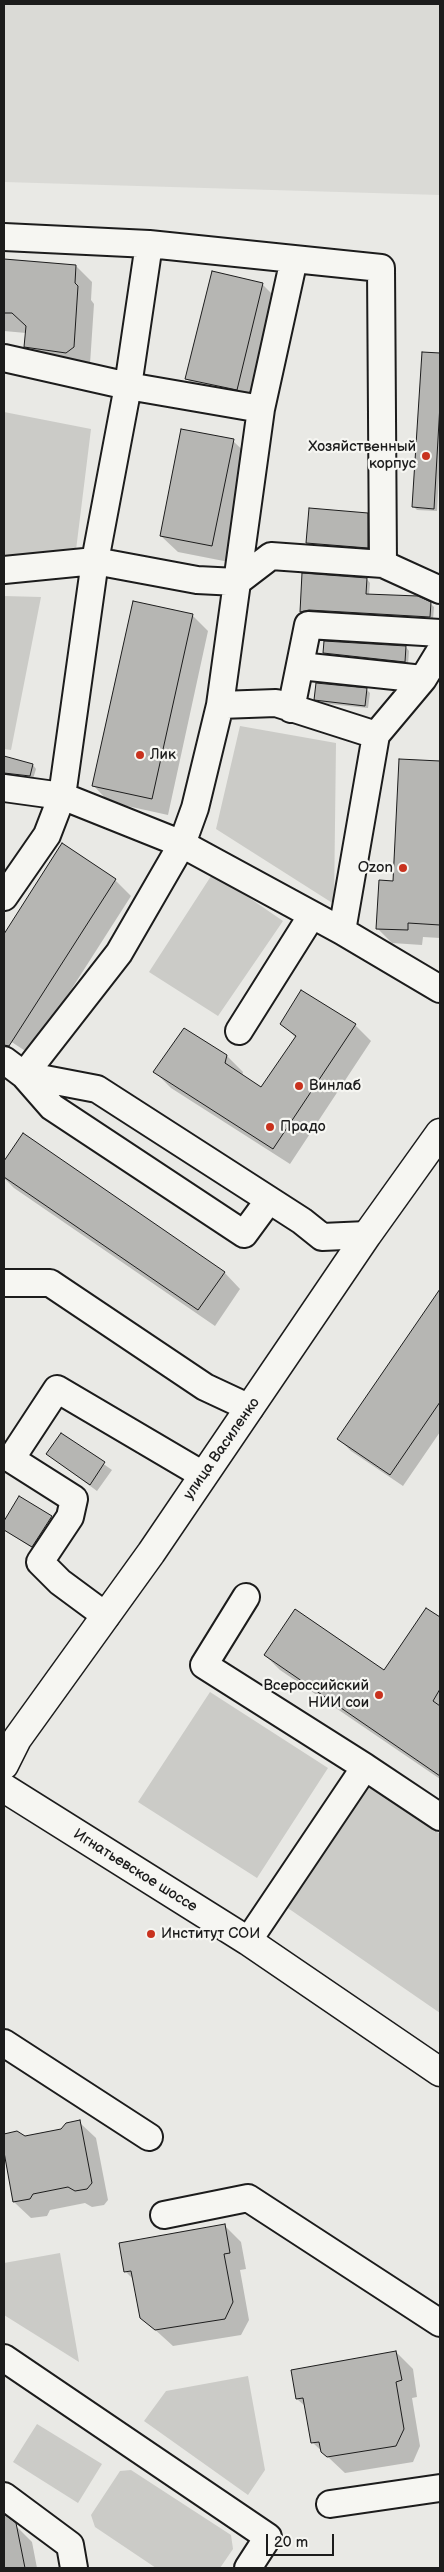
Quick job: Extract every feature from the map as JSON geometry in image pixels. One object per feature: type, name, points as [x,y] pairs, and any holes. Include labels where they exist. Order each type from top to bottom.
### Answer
[{"type":"main road","name":"улица Василенко","points":[[4,1765],[17,1739],[106,1616],[367,1235],[440,1133]]},
{"type":"main road","name":"Игнатьевское шоссе","points":[[4,1788],[248,1942],[440,2072]]},
{"type":"lane","points":[[4,237],[149,244],[381,268],[383,564]]},
{"type":"lane","points":[[4,897],[47,835],[62,796],[95,561],[128,386],[149,244]]},
{"type":"lane","points":[[14,1068],[119,953],[182,844],[195,808],[220,704],[261,409],[294,259]]},
{"type":"lane","points":[[4,358],[128,386],[261,409]]},
{"type":"lane","points":[[4,570],[95,561],[197,580],[238,582],[270,556],[383,564],[440,590]]},
{"type":"lane","points":[[291,708],[308,625],[440,633]]},
{"type":"lane","points":[[342,931],[376,735],[423,679],[440,651]]},
{"type":"lane","points":[[300,666],[423,679]]},
{"type":"lane","points":[[220,704],[276,704],[376,735]]},
{"type":"lane","points":[[4,788],[62,796],[182,844],[342,931],[440,989]]},
{"type":"lane","points":[[239,1031],[312,915]]},
{"type":"lane","points":[[14,1068],[97,1089],[269,1200],[322,1237],[367,1235]]},
{"type":"lane","points":[[14,1068],[52,1107],[244,1234],[269,1200]]},
{"type":"lane","points":[[4,1283],[50,1283],[205,1387],[250,1408]]},
{"type":"lane","points":[[106,1616],[60,1582],[40,1562],[70,1517],[74,1499],[11,1459],[57,1388],[203,1475]]},
{"type":"lane","points":[[246,1598],[204,1665],[440,1817]]},
{"type":"lane","points":[[248,1942],[365,1767]]},
{"type":"lane","points":[[4,2043],[149,2137]]},
{"type":"lane","points":[[164,2216],[248,2198],[440,2323]]},
{"type":"lane","points":[[4,2358],[268,2537],[248,2568]]},
{"type":"lane","points":[[330,2504],[440,2488]]},
{"type":"lane","points":[[4,2496],[70,2545],[74,2568]]},
{"type":"shaded area","points":[[4,4],[440,4],[440,195],[4,182]]},
{"type":"shaded area","points":[[4,412],[91,429],[75,558],[4,558]]},
{"type":"shaded area","points":[[4,596],[41,597],[11,750],[4,749]]},
{"type":"shaded area","points":[[240,726],[336,743],[334,904],[216,829]]},
{"type":"shaded area","points":[[213,873],[283,921],[218,1016],[149,972]]},
{"type":"shaded area","points":[[210,1692],[328,1768],[257,1878],[138,1802]]},
{"type":"shaded area","points":[[367,1784],[440,1834],[440,2013],[282,1904]]},
{"type":"shaded area","points":[[60,2253],[79,2362],[4,2315],[4,2263]]},
{"type":"shaded area","points":[[248,2376],[265,2470],[248,2495],[144,2421],[166,2391]]},
{"type":"shaded area","points":[[37,2424],[102,2464],[78,2503],[13,2462]]},
{"type":"shaded area","points":[[131,2470],[231,2535],[233,2549],[220,2568],[156,2568],[95,2527],[91,2515],[120,2471]]},
{"type":"building","points":[[4,259],[76,265],[75,283],[78,286],[74,347],[66,353],[24,347],[26,326],[12,313],[4,313]]},
{"type":"building","points":[[212,271],[263,283],[237,390],[185,379]]},
{"type":"building","name":"Хозяйственный корпус","points":[[422,352],[440,353],[440,404],[434,509],[412,507]]},
{"type":"building","points":[[181,429],[234,439],[212,546],[160,536]]},
{"type":"building","points":[[309,508],[368,513],[368,548],[306,543]]},
{"type":"building","points":[[302,573],[367,578],[366,594],[418,596],[431,602],[430,617],[309,610],[300,612]]},
{"type":"building","points":[[133,601],[193,614],[152,799],[92,786]]},
{"type":"building","points":[[324,641],[406,646],[405,662],[323,653]]},
{"type":"building","points":[[316,683],[367,688],[365,706],[314,700]]},
{"type":"building","points":[[4,756],[33,764],[30,776],[4,773]]},
{"type":"building","points":[[399,759],[440,761],[440,925],[408,923],[408,930],[376,929],[379,880],[393,881]]},
{"type":"building","points":[[62,843],[116,879],[9,1046],[4,1045],[4,934]]},
{"type":"building","points":[[301,990],[356,1024],[273,1149],[153,1072],[184,1028],[227,1055],[225,1063],[261,1087],[296,1036],[280,1024]]},
{"type":"building","points":[[23,1133],[225,1272],[198,1310],[4,1177],[4,1161]]},
{"type":"building","points":[[440,1289],[440,1402],[390,1475],[337,1439]]},
{"type":"building","points":[[61,1433],[105,1462],[90,1485],[46,1454]]},
{"type":"building","points":[[19,1496],[52,1516],[32,1547],[4,1530],[4,1521]]},
{"type":"building","name":"Всероссийский НИИ сои","points":[[426,1608],[440,1617],[440,1689],[433,1701],[440,1706],[440,1776],[264,1655],[295,1609],[384,1670]]},
{"type":"building","points":[[80,2120],[92,2183],[87,2189],[75,2191],[68,2187],[33,2194],[30,2199],[13,2202],[4,2152],[4,2134],[17,2131],[25,2136],[61,2129],[66,2123]]},
{"type":"building","points":[[225,2224],[230,2253],[224,2254],[233,2302],[225,2319],[155,2330],[140,2318],[131,2271],[124,2272],[119,2243]]},
{"type":"building","points":[[396,2351],[402,2380],[396,2382],[404,2429],[396,2446],[327,2457],[321,2452],[319,2442],[311,2443],[303,2398],[296,2399],[291,2370]]},
{"type":"building","points":[[4,2514],[16,2523],[25,2568],[4,2568]]},
{"type":"place","name":"Хозяйственный корпус","points":[[426,456]]},
{"type":"place","name":"Лик","points":[[140,755]]},
{"type":"place","name":"Ozon","points":[[403,868]]},
{"type":"place","name":"Винлаб","points":[[299,1086]]},
{"type":"place","name":"Прадо","points":[[270,1127]]},
{"type":"place","name":"Всероссийский НИИ сои","points":[[379,1695]]},
{"type":"place","name":"Институт СОИ","points":[[151,1934]]}]
